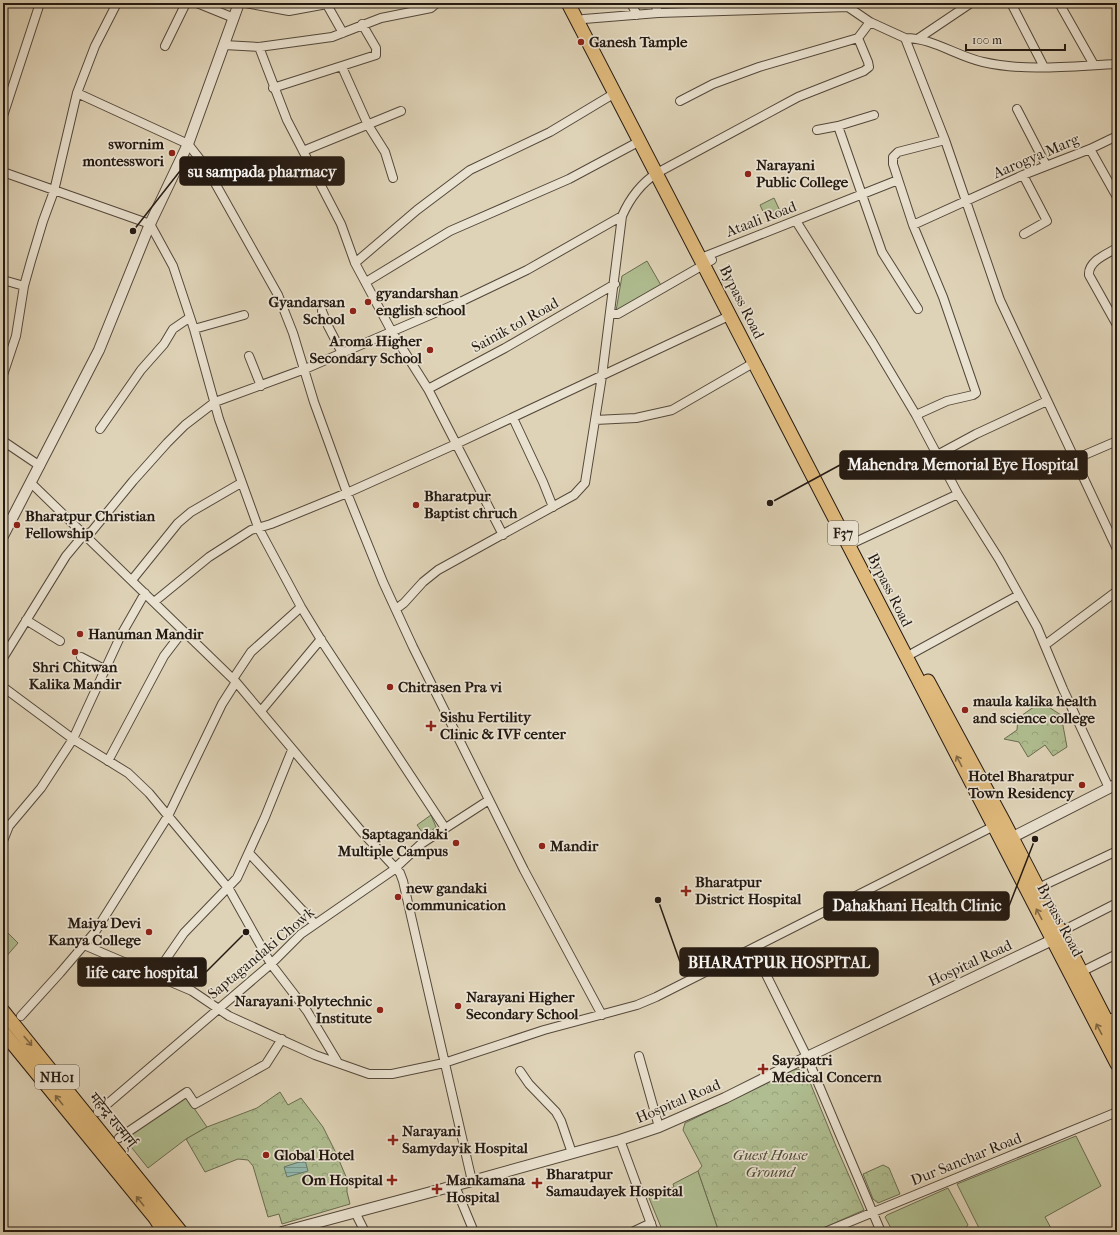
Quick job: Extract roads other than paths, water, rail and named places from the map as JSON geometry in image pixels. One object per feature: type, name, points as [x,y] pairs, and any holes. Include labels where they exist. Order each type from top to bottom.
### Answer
[{"type":"highway","name":"Bypass Road","points":[[568,3],[640,141],[660,172]]},
{"type":"highway","name":"Bypass Road","points":[[576,3],[660,172],[998,824]]},
{"type":"highway","name":"Bypass Road","points":[[706,259],[731,315],[755,362],[798,436]]},
{"type":"highway","name":"Bypass Road","points":[[853,543],[913,653],[1006,840],[1056,936],[1117,1064]]},
{"type":"highway","name":"Bypass Road","points":[[1056,936],[1112,1018],[1117,1041]]},
{"type":"highway","name":"महेन्द्र राज्मार्ग्","points":[[3,1011],[181,1232]]},
{"type":"highway","name":"महेन्द्र राज्मार्ग्","points":[[3,1032],[164,1232]]},
{"type":"street","points":[[3,116],[40,3]]},
{"type":"street","points":[[3,375],[16,336],[24,286],[43,221],[54,191],[77,93],[95,46],[117,3]]},
{"type":"street","points":[[165,46],[186,3]]},
{"type":"street","points":[[198,3],[234,18]]},
{"type":"street","points":[[3,536],[99,350],[150,224],[188,144],[239,3]]},
{"type":"street","points":[[245,3],[289,11],[327,3],[343,33]]},
{"type":"street","points":[[224,45],[259,47],[332,37],[362,24],[381,18],[431,8],[438,3]]},
{"type":"street","points":[[631,3],[637,15]]},
{"type":"street","points":[[655,3],[658,14]]},
{"type":"street","points":[[919,38],[971,3]]},
{"type":"street","points":[[1011,3],[1044,67]]},
{"type":"street","points":[[1059,3],[1094,65]]},
{"type":"street","points":[[584,19],[849,5],[870,22],[905,38],[919,38],[983,62],[1019,67],[1117,64]]},
{"type":"street","points":[[680,101],[699,90],[740,74],[858,38],[870,22]]},
{"type":"street","points":[[274,88],[376,55],[376,48],[362,24]]},
{"type":"street","points":[[396,609],[404,603],[423,582],[438,570],[574,496],[585,483],[615,284],[622,216],[637,190],[660,172],[798,97],[869,68],[858,38]]},
{"type":"street","points":[[905,38],[945,140],[965,202],[1000,300],[1117,550]]},
{"type":"street","points":[[259,47],[274,88],[303,152],[341,224],[356,263],[392,332],[428,389],[503,535]]},
{"type":"street","points":[[342,67],[368,125],[385,152],[393,178]]},
{"type":"street","points":[[77,93],[188,144],[206,168],[278,295],[293,333],[314,402],[347,493],[396,609],[524,870],[602,1015]]},
{"type":"street","points":[[356,263],[417,210],[470,170],[550,132],[615,93]]},
{"type":"street","points":[[1017,109],[1046,165]]},
{"type":"street","points":[[303,152],[401,111]]},
{"type":"street","points":[[817,130],[838,126],[874,115]]},
{"type":"street","points":[[838,126],[882,252],[918,309]]},
{"type":"street","name":"Aarogya Marg","points":[[913,225],[1023,174],[1090,149],[1117,136]]},
{"type":"street","points":[[916,415],[947,401],[976,393],[976,389],[943,297],[913,225],[898,180],[893,157],[898,152],[945,140]]},
{"type":"street","points":[[366,282],[450,231],[568,179],[640,141]]},
{"type":"street","points":[[1090,149],[1114,186],[1117,197]]},
{"type":"street","points":[[3,172],[150,224],[173,266],[189,318],[194,329],[215,402],[218,419],[258,526],[301,607],[445,828]]},
{"type":"street","points":[[1023,174],[1047,221],[1024,234]]},
{"type":"street","name":"Ataali Road","points":[[610,314],[618,314],[706,259],[898,180]]},
{"type":"street","points":[[3,658],[66,556],[84,536],[92,531],[167,443],[185,425],[215,402],[305,369],[392,332],[527,270],[622,216]]},
{"type":"street","points":[[796,221],[873,343],[916,415],[939,454],[958,494],[1019,595],[1045,645],[1063,689],[1113,786],[1006,840]]},
{"type":"street","points":[[1117,248],[1091,264],[1088,269],[1089,275],[1117,325]]},
{"type":"street","points":[[3,280],[24,286]]},
{"type":"street","name":"Sainik tol Road","points":[[428,389],[505,348],[615,284]]},
{"type":"street","points":[[322,312],[342,353]]},
{"type":"street","points":[[194,329],[244,315]]},
{"type":"street","points":[[154,602],[209,558],[240,536],[258,526],[271,524],[347,493],[513,418],[731,315]]},
{"type":"street","points":[[100,429],[141,370],[164,344],[174,329],[189,318]]},
{"type":"street","points":[[249,356],[261,386]]},
{"type":"street","points":[[595,420],[636,418],[672,410],[755,362]]},
{"type":"street","points":[[939,454],[976,434],[1047,401]]},
{"type":"street","points":[[513,418],[553,507]]},
{"type":"street","points":[[3,441],[40,466]]},
{"type":"street","points":[[1075,459],[1117,441]]},
{"type":"street","points":[[31,483],[234,680],[292,750],[394,868],[400,873],[403,880],[472,1181]]},
{"type":"street","points":[[132,580],[178,523],[191,512],[241,483]]},
{"type":"street","points":[[853,543],[958,494]]},
{"type":"street","points":[[1045,645],[1117,591]]},
{"type":"street","points":[[3,841],[9,826],[41,788],[73,739],[121,635],[145,593]]},
{"type":"street","points":[[913,653],[1019,595]]},
{"type":"street","points":[[21,1016],[84,945],[168,816],[234,680],[251,652],[301,607]]},
{"type":"street","points":[[26,620],[60,641]]},
{"type":"street","points":[[108,761],[164,656],[183,631]]},
{"type":"street","points":[[261,711],[321,639]]},
{"type":"street","points":[[81,656],[106,670]]},
{"type":"street","points":[[3,687],[73,739],[128,773],[140,784],[229,889],[271,964],[307,1012],[337,1061]]},
{"type":"street","points":[[155,975],[184,933],[198,917],[229,889],[237,878],[250,853],[292,750]]},
{"type":"street","name":"Saptagandaki Chowk","points":[[98,1112],[271,964],[301,934],[394,868],[412,852],[445,828],[489,800]]},
{"type":"street","points":[[84,945],[192,991],[229,1016],[315,1055],[337,1061],[358,1070],[379,1074],[392,1074],[444,1063],[544,1030],[602,1015],[656,997],[998,824]]},
{"type":"street","points":[[1033,891],[1117,851]]},
{"type":"street","points":[[250,853],[315,924]]},
{"type":"street","points":[[1056,936],[1117,903]]},
{"type":"street","name":"Hospital Road","points":[[282,1232],[455,1186],[620,1140],[659,1127],[725,1098],[1056,936]]},
{"type":"street","points":[[753,948],[807,1057],[881,1232]]},
{"type":"street","points":[[1081,972],[1117,954]]},
{"type":"street","points":[[119,1138],[187,1092],[195,1104],[260,1068],[266,1064],[282,1039]]},
{"type":"street","points":[[638,1056],[659,1127]]},
{"type":"street","points":[[520,1070],[529,1084],[556,1112],[566,1133],[572,1153]]},
{"type":"street","name":"Dur Sanchar Road","points":[[825,1232],[1117,1112]]},
{"type":"street","points":[[620,1140],[654,1232]]},
{"type":"street","points":[[455,1186],[474,1232]]},
{"type":"street","points":[[355,1212],[365,1232]]},
{"type":"street","points":[[632,1232],[651,1223]]},
{"type":"water","points":[[305,1160],[308,1171],[287,1177],[284,1167]]},
{"type":"place","name":"Ganesh Tample","points":[[581,42]]},
{"type":"place","name":"swornim montesswori","points":[[172,153]]},
{"type":"place","name":"Narayani Public College","points":[[748,174]]},
{"type":"place","name":"su sampada pharmacy","points":[[133,231]]},
{"type":"place","name":"gyandarshan english school","points":[[368,302]]},
{"type":"place","name":"Gyandarsan School","points":[[353,311]]},
{"type":"place","name":"Aroma Higher Secondary School","points":[[430,350]]},
{"type":"place","name":"Mahendra Memorial Eye Hospital","points":[[770,503]]},
{"type":"place","name":"Bharatpur Baptist chruch","points":[[416,505]]},
{"type":"place","name":"Bharatpur Christian Fellowship","points":[[17,525]]},
{"type":"place","name":"Hanuman Mandir","points":[[80,634]]},
{"type":"place","name":"Shri Chitwan Kalika Mandir","points":[[75,652]]},
{"type":"place","name":"Chitrasen Pra vi","points":[[390,687]]},
{"type":"place","name":"maula kalika health and science college","points":[[965,710]]},
{"type":"place","name":"Sishu Fertility Clinic & IVF center","points":[[431,726]]},
{"type":"place","name":"Hotel Bharatpur Town Residency","points":[[1082,785]]},
{"type":"place","name":"Dahakhani Health Clinic","points":[[1035,839]]},
{"type":"place","name":"Saptagandaki Multiple Campus","points":[[456,843]]},
{"type":"place","name":"Mandir","points":[[542,846]]},
{"type":"place","name":"Bharatpur District Hospital","points":[[686,891]]},
{"type":"place","name":"new gandaki communication","points":[[398,897]]},
{"type":"place","name":"BHARATPUR HOSPITAL","points":[[658,900]]},
{"type":"place","name":"Maiya Devi Kanya College","points":[[149,932]]},
{"type":"place","name":"life care hospital","points":[[246,932]]},
{"type":"place","name":"Narayani Higher Secondary School","points":[[458,1006]]},
{"type":"place","name":"Narayani Polytechnic Institute","points":[[380,1010]]},
{"type":"place","name":"Sayapatri Medical Concern","points":[[763,1069]]},
{"type":"place","name":"Narayani Samydayik Hospital","points":[[393,1140]]},
{"type":"place","name":"Global Hotel","points":[[266,1155]]},
{"type":"place","name":"Om Hospital","points":[[392,1180]]},
{"type":"place","name":"Bharatpur Samaudayek Hospital","points":[[537,1183]]},
{"type":"place","name":"Mankamana Hospital","points":[[437,1189]]},
{"type":"park label","name":"Guest House Ground","points":[[770,1164]]}]
